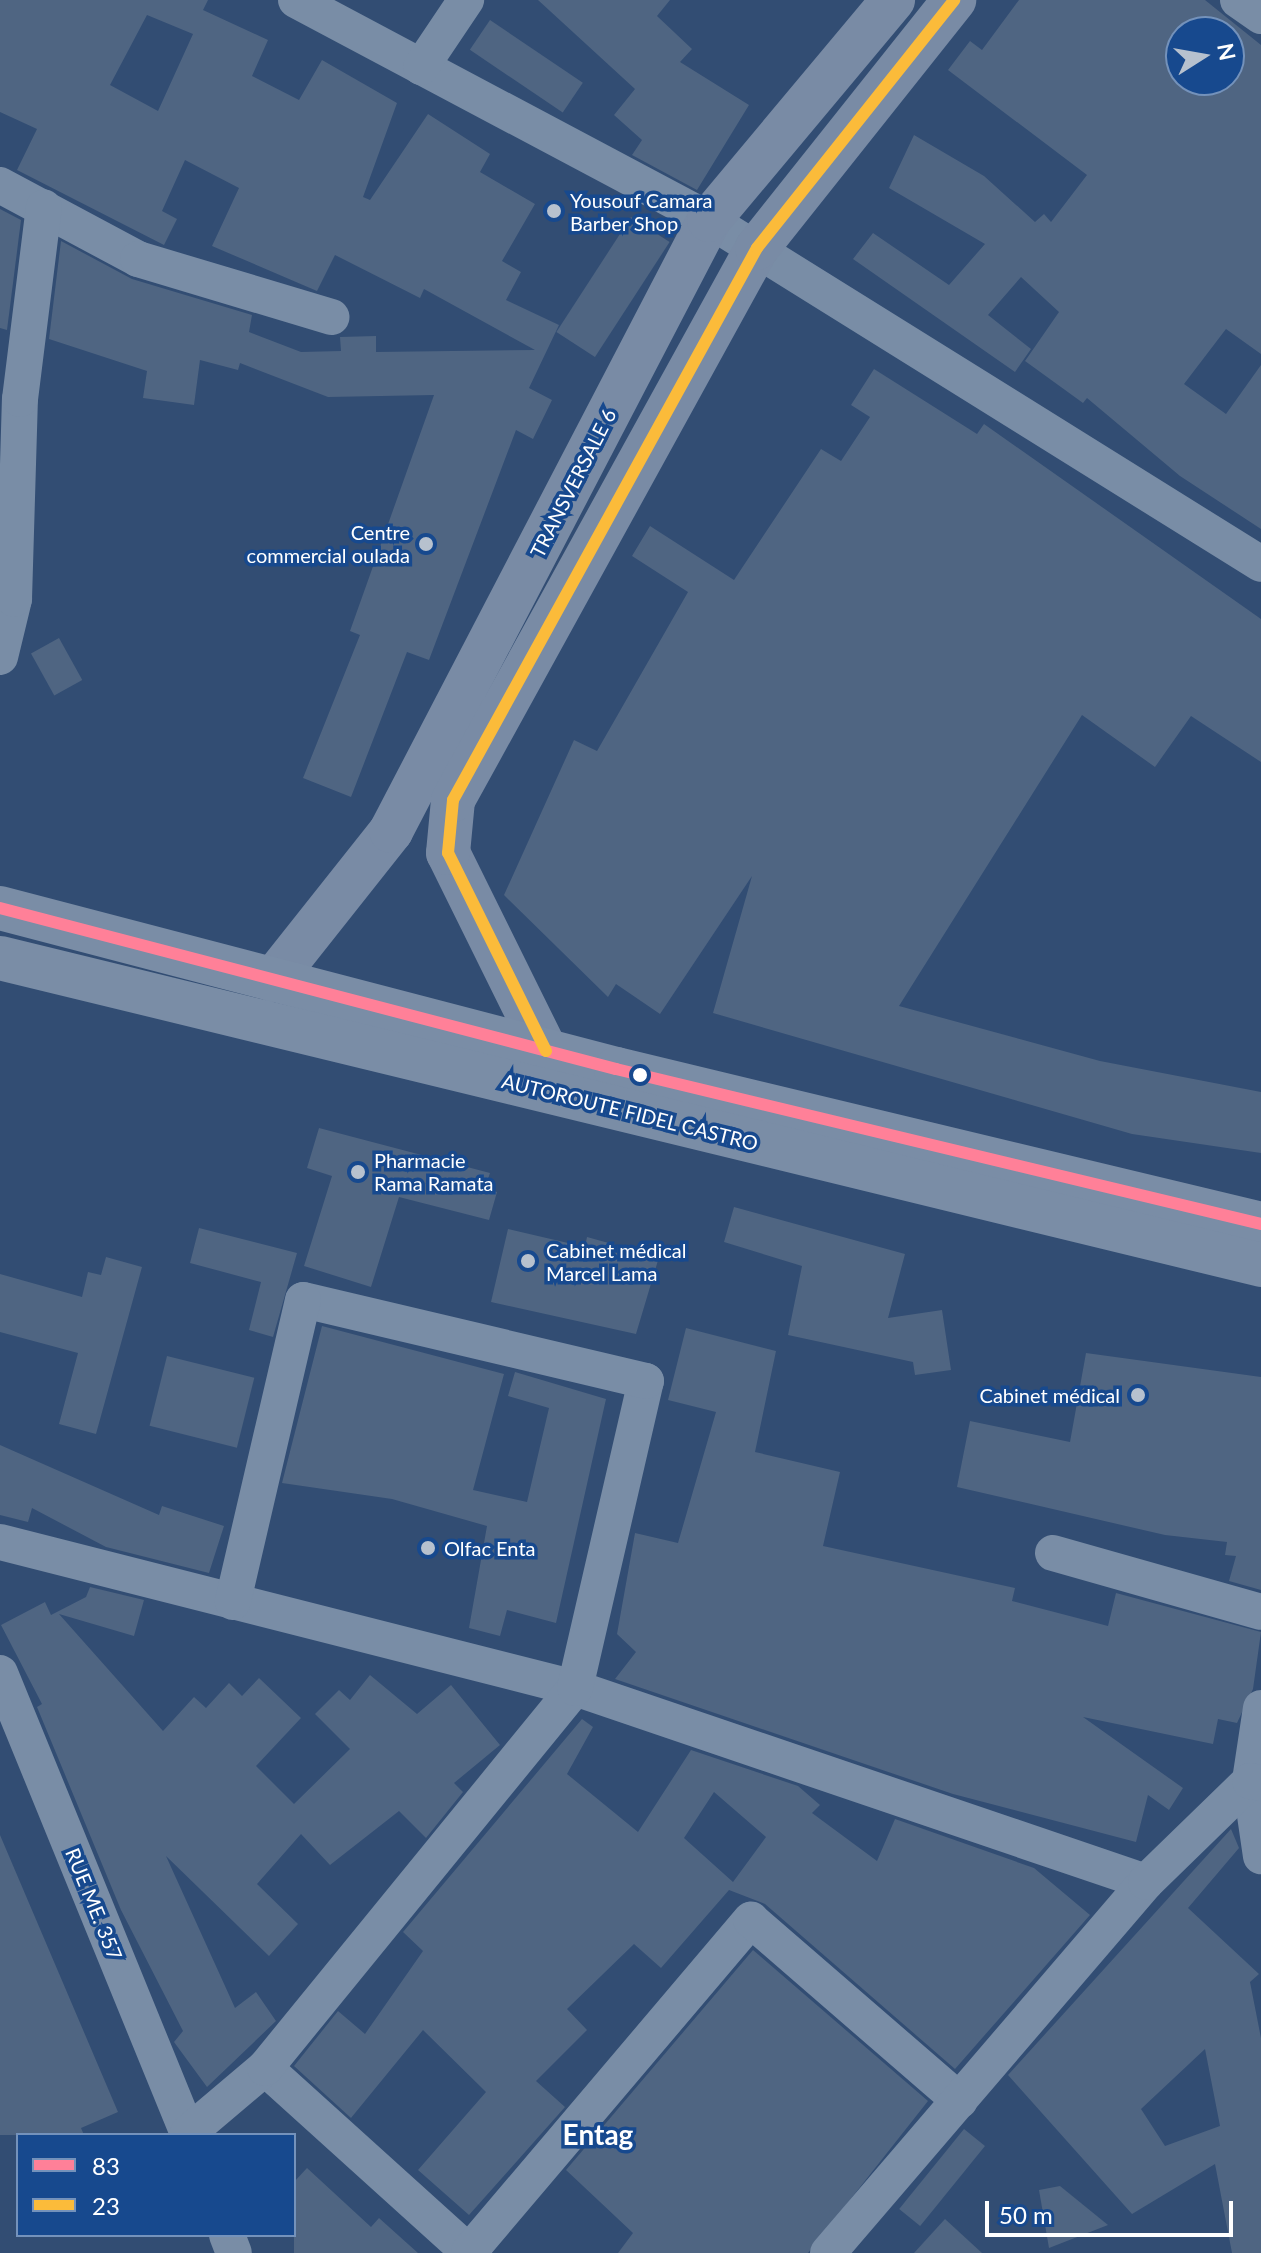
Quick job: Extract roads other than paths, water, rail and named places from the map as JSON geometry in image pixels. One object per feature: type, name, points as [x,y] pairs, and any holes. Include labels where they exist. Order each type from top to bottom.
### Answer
[{"type":"highway","name":"AUTOROUTE FIDEL CASTRO","points":[[0,908],[546,1051],[1261,1224]]},
{"type":"highway","name":"AUTOROUTE FIDEL CASTRO","points":[[0,958],[1261,1265]]},
{"type":"highway","points":[[262,1023],[273,980]]},
{"type":"main road","name":"TRANSVERSALE 6","points":[[273,980],[391,831],[709,220],[893,0]]},
{"type":"main road","points":[[546,1051],[448,853],[453,800],[757,248],[954,0]]},
{"type":"street","points":[[296,0],[757,248],[1261,564]]},
{"type":"street","points":[[421,67],[466,0]]},
{"type":"street","points":[[1238,0],[1261,16]]},
{"type":"street","points":[[0,185],[138,259],[331,317]]},
{"type":"street","points":[[0,657],[20,399],[44,207]]},
{"type":"street","points":[[189,2133],[265,2068],[575,1688],[646,1381],[303,1300],[233,1602]]},
{"type":"street","points":[[0,1542],[575,1688],[1146,1882]]},
{"type":"street","points":[[1053,1553],[1261,1612]]},
{"type":"street","name":"RUE ME. 357","points":[[0,1673],[188,2133]]},
{"type":"street","points":[[1261,1708],[1256,1782],[1261,1856]]},
{"type":"street","points":[[828,2253],[1146,1882],[1256,1782]]},
{"type":"street","points":[[265,2068],[469,2252],[751,1920],[960,2101]]},
{"type":"place","name":"Yousouf Camara Barber Shop","points":[[554,211]]},
{"type":"place","name":"Centre commercial oulada","points":[[426,544]]},
{"type":"place","name":"Pharmacie Rama Ramata","points":[[358,1172]]},
{"type":"place","name":"Cabinet médical Marcel Lama","points":[[528,1261]]},
{"type":"place","name":"Cabinet médical","points":[[1138,1395]]},
{"type":"place","name":"Olfac Enta","points":[[428,1548]]},
{"type":"district","name":"Entag","points":[[598,2134]]}]
